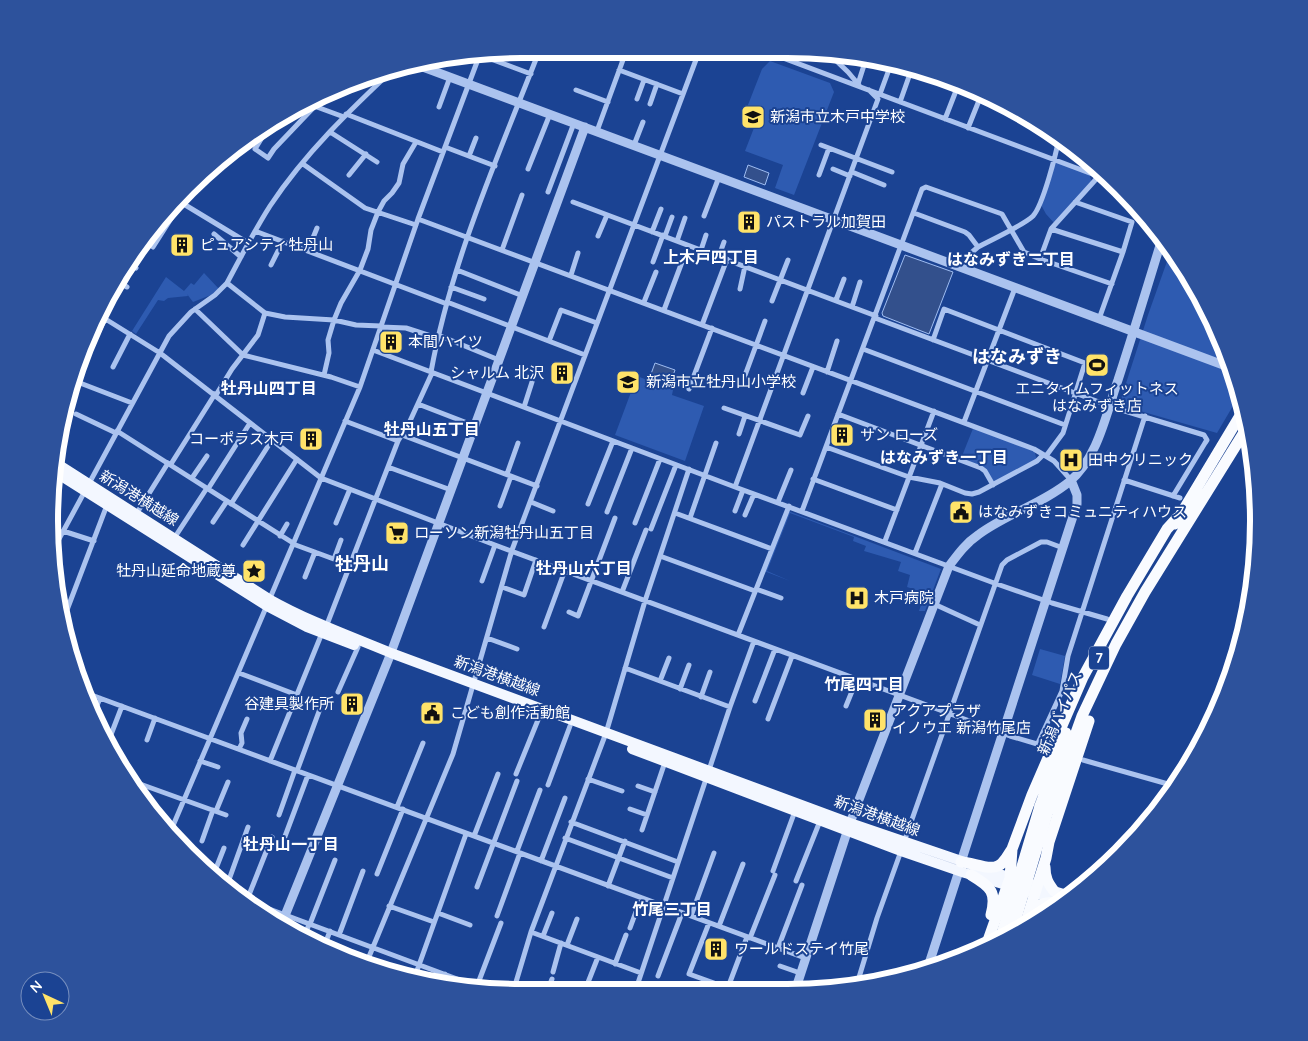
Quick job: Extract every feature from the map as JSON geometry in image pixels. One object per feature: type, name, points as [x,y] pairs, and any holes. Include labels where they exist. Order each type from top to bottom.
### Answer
[{"type":"highway","name":"新潟バイパス","points":[[1003,930],[1074,712],[1104,648],[1177,518],[1239,417]]},
{"type":"highway","name":"新潟バイパス","points":[[1014,924],[1044,808],[1097,684],[1116,644],[1145,592],[1243,435]]},
{"type":"highway","points":[[988,938],[1009,882],[1012,849],[1032,795],[1083,677],[1131,589],[1167,529],[1177,518]]},
{"type":"highway","points":[[1027,916],[1032,888],[1049,842],[1084,732],[1122,643],[1160,570]]},
{"type":"highway","points":[[1049,842],[1045,876],[1054,891]]},
{"type":"highway","points":[[960,867],[970,862],[994,867],[1001,864],[1012,849]]},
{"type":"highway","points":[[1032,888],[1046,858]]},
{"type":"highway","points":[[971,875],[989,887],[992,893],[994,903],[987,938]]},
{"type":"highway","points":[[1035,911],[1042,903],[1048,903]]},
{"type":"main road","name":"新潟港横越線","points":[[60,466],[107,504],[135,517]]},
{"type":"main road","name":"新潟港横越線","points":[[60,474],[88,488],[135,517],[307,627],[324,630],[960,867],[1032,888],[1061,893]]},
{"type":"main road","name":"新潟港横越線","points":[[324,630],[358,647],[390,656]]},
{"type":"main road","name":"新潟港横越線","points":[[473,686],[570,726],[605,736],[666,762],[708,774],[796,811],[820,820],[849,827]]},
{"type":"main road","name":"新潟港横越線","points":[[960,867],[971,875],[1009,882]]},
{"type":"main road","name":"新潟港横越線","points":[[1032,888],[1054,898]]},
{"type":"street","points":[[490,58],[530,74]]},
{"type":"street","points":[[270,761],[398,441],[418,404],[431,372],[437,337],[451,287],[468,237],[536,58]]},
{"type":"street","points":[[597,131],[623,60],[618,58]]},
{"type":"street","points":[[368,958],[452,754],[512,550],[697,58]]},
{"type":"street","points":[[735,487],[878,99],[858,84],[785,58]]},
{"type":"street","points":[[173,827],[360,387],[417,222],[478,59]]},
{"type":"street","points":[[835,60],[858,84]]},
{"type":"street","points":[[858,84],[864,64]]},
{"type":"street","points":[[424,67],[1223,365]]},
{"type":"street","points":[[880,94],[889,69]]},
{"type":"street","points":[[619,70],[683,94]]},
{"type":"street","points":[[900,102],[910,74]]},
{"type":"street","points":[[439,107],[450,77]]},
{"type":"street","points":[[58,540],[169,336],[195,309],[216,295],[227,283],[248,243],[280,192],[330,132],[384,78]]},
{"type":"street","points":[[637,99],[644,80]]},
{"type":"street","points":[[650,104],[657,84]]},
{"type":"street","points":[[576,90],[608,102]]},
{"type":"street","points":[[868,90],[1098,177],[1051,229],[1040,259]]},
{"type":"street","points":[[945,119],[956,90]]},
{"type":"street","points":[[968,128],[979,99]]},
{"type":"street","points":[[317,105],[416,142],[469,156],[495,166]]},
{"type":"street","points":[[263,136],[255,149],[268,158],[306,111]]},
{"type":"street","points":[[528,169],[550,114]]},
{"type":"street","points":[[634,145],[643,122]]},
{"type":"street","points":[[548,192],[574,123]]},
{"type":"street","points":[[284,918],[390,656],[585,127]]},
{"type":"street","points":[[330,132],[377,162]]},
{"type":"street","points":[[469,156],[476,138]]},
{"type":"street","points":[[324,375],[329,353],[328,340],[334,320],[341,303],[360,270],[378,212],[384,201],[399,183],[403,164],[416,142]]},
{"type":"street","points":[[821,145],[892,172]]},
{"type":"street","points":[[965,268],[971,253],[978,247],[1033,216],[1055,160],[1058,145]]},
{"type":"street","points":[[819,175],[830,148]]},
{"type":"street","points":[[349,175],[366,154]]},
{"type":"street","points":[[303,164],[365,208],[468,237],[964,422],[1034,449],[1054,461],[1071,480],[1077,496],[1077,504],[930,961]]},
{"type":"street","points":[[833,169],[884,185]]},
{"type":"street","points":[[704,216],[719,177]]},
{"type":"street","points":[[802,511],[922,189],[926,186],[1002,214],[1024,252],[1112,284]]},
{"type":"street","points":[[502,250],[522,195]]},
{"type":"street","points":[[573,202],[852,306],[932,340],[1109,406],[1201,434],[1206,437],[1205,443],[1173,496]]},
{"type":"street","points":[[1075,202],[1132,222],[1099,319]]},
{"type":"street","points":[[182,204],[248,243]]},
{"type":"street","points":[[652,232],[661,209]]},
{"type":"street","points":[[914,213],[965,232],[970,235],[978,247]]},
{"type":"street","points":[[598,236],[607,215]]},
{"type":"street","points":[[149,245],[153,247],[170,217]]},
{"type":"street","points":[[653,262],[672,217]]},
{"type":"street","points":[[677,241],[685,218]]},
{"type":"street","points":[[308,250],[317,228]]},
{"type":"street","points":[[1051,229],[1123,252]]},
{"type":"street","points":[[255,231],[585,355]]},
{"type":"street","points":[[214,234],[241,257]]},
{"type":"street","points":[[701,250],[706,235]]},
{"type":"street","points":[[271,265],[283,241]]},
{"type":"street","points":[[719,256],[724,242]]},
{"type":"street","points":[[797,984],[849,827],[949,566],[964,546],[978,535],[1047,497],[1071,480],[1081,469],[1093,450],[1109,406],[1160,246]]},
{"type":"street","points":[[570,275],[578,252]]},
{"type":"street","points":[[702,325],[727,260]]},
{"type":"street","points":[[772,301],[788,260]]},
{"type":"street","points":[[664,310],[682,262]]},
{"type":"street","points":[[740,289],[745,266]]},
{"type":"street","points":[[457,270],[523,296]]},
{"type":"street","points":[[644,302],[656,272]]},
{"type":"street","points":[[836,300],[844,279]]},
{"type":"street","points":[[852,306],[860,282]]},
{"type":"street","points":[[227,283],[265,313],[285,317],[406,328],[437,337],[499,360]]},
{"type":"street","points":[[123,285],[127,287]]},
{"type":"street","points":[[451,287],[484,299]]},
{"type":"street","points":[[964,422],[1015,288]]},
{"type":"street","points":[[195,309],[243,355],[324,375],[360,387]]},
{"type":"street","points":[[826,447],[909,478],[942,484],[972,494],[993,485],[1045,455],[1063,433],[1085,362],[944,309],[932,340]]},
{"type":"street","points":[[549,341],[561,310],[597,323]]},
{"type":"street","points":[[135,517],[232,369],[258,335],[265,313]]},
{"type":"street","points":[[94,341],[105,319],[160,352],[321,478],[792,656],[1041,745],[1062,691],[1066,662],[1145,416]]},
{"type":"street","points":[[744,378],[766,321]]},
{"type":"street","points":[[689,389],[712,328]]},
{"type":"street","points":[[113,367],[130,334]]},
{"type":"street","points":[[827,372],[838,342]]},
{"type":"street","points":[[373,350],[994,583],[1045,601],[1108,619]]},
{"type":"street","points":[[863,350],[1065,425]]},
{"type":"street","points":[[803,393],[813,367]]},
{"type":"street","points":[[524,407],[532,382]]},
{"type":"street","points":[[80,383],[132,404]]},
{"type":"street","points":[[418,404],[475,426]]},
{"type":"street","points":[[724,408],[800,436],[808,416]]},
{"type":"street","points":[[885,541],[934,411]]},
{"type":"street","points":[[76,414],[117,432],[208,488],[293,544],[350,565]]},
{"type":"street","points":[[838,414],[981,468],[993,485]]},
{"type":"street","points":[[739,434],[745,416]]},
{"type":"street","points":[[346,421],[398,441]]},
{"type":"street","points":[[172,541],[250,423]]},
{"type":"street","points":[[402,435],[537,486]]},
{"type":"street","points":[[213,522],[272,440]]},
{"type":"street","points":[[588,504],[614,441]]},
{"type":"street","points":[[500,506],[518,443]]},
{"type":"street","points":[[690,518],[716,443]]},
{"type":"street","points":[[607,512],[632,448]]},
{"type":"street","points":[[192,478],[207,456]]},
{"type":"street","points":[[243,545],[297,459]]},
{"type":"street","points":[[636,523],[660,459]]},
{"type":"street","points":[[622,592],[676,465]]},
{"type":"street","points":[[388,467],[451,490]]},
{"type":"street","points":[[515,984],[531,932],[605,736],[645,601],[689,469]]},
{"type":"street","points":[[778,502],[791,470]]},
{"type":"street","points":[[814,479],[897,510]]},
{"type":"street","points":[[1124,480],[1180,498]]},
{"type":"street","points":[[915,553],[942,484]]},
{"type":"street","points":[[336,523],[350,489]]},
{"type":"street","points":[[735,511],[743,490]]},
{"type":"street","points":[[744,515],[754,494]]},
{"type":"street","points":[[531,502],[554,511]]},
{"type":"street","points":[[66,613],[107,504]]},
{"type":"street","points":[[738,635],[789,506]]},
{"type":"street","points":[[675,513],[772,549]]},
{"type":"street","points":[[569,612],[578,616],[615,518]]},
{"type":"street","points":[[280,536],[287,524]]},
{"type":"street","points":[[63,531],[94,541]]},
{"type":"street","points":[[334,559],[341,540]]},
{"type":"street","points":[[860,978],[877,918],[994,583],[1002,565],[1007,560],[1041,542],[1062,548]]},
{"type":"street","points":[[482,581],[495,545]]},
{"type":"street","points":[[304,577],[315,552]]},
{"type":"street","points":[[660,556],[781,598]]},
{"type":"street","points":[[502,587],[524,595],[536,560]]},
{"type":"street","points":[[544,627],[565,570]]},
{"type":"street","points":[[934,604],[980,624]]},
{"type":"street","points":[[487,638],[517,649]]},
{"type":"street","points":[[638,984],[754,641]]},
{"type":"street","points":[[338,692],[358,647]]},
{"type":"street","points":[[755,701],[774,649]]},
{"type":"street","points":[[768,719],[792,656]]},
{"type":"street","points":[[660,681],[669,658]]},
{"type":"street","points":[[680,689],[689,666]]},
{"type":"street","points":[[625,668],[730,708]]},
{"type":"street","points":[[700,696],[710,672]]},
{"type":"street","points":[[239,673],[297,694]]},
{"type":"street","points":[[846,706],[857,679]]},
{"type":"street","points":[[92,695],[805,958]]},
{"type":"street","points":[[97,706],[100,698]]},
{"type":"street","points":[[111,735],[122,706]]},
{"type":"street","points":[[279,815],[321,706]]},
{"type":"street","points":[[516,774],[540,714]]},
{"type":"street","points":[[147,740],[155,718]]},
{"type":"street","points":[[239,749],[242,743],[241,733],[247,719]]},
{"type":"street","points":[[548,785],[570,726]]},
{"type":"street","points":[[377,874],[422,743]]},
{"type":"street","points":[[1083,760],[1168,784]]},
{"type":"street","points":[[200,761],[218,767]]},
{"type":"street","points":[[642,830],[666,762]]},
{"type":"street","points":[[474,836],[498,774]]},
{"type":"street","points":[[284,840],[308,775]]},
{"type":"street","points":[[588,779],[622,792]]},
{"type":"street","points":[[477,887],[517,781]]},
{"type":"street","points":[[202,841],[228,782]]},
{"type":"street","points":[[140,784],[226,815]]},
{"type":"street","points":[[638,786],[655,792]]},
{"type":"street","points":[[497,916],[540,790]]},
{"type":"street","points":[[541,860],[565,798]]},
{"type":"street","points":[[630,809],[647,815]]},
{"type":"street","points":[[729,984],[774,873],[796,811]]},
{"type":"street","points":[[796,881],[820,820]]},
{"type":"street","points":[[571,822],[678,862]]},
{"type":"street","points":[[229,880],[248,827]]},
{"type":"street","points":[[416,972],[466,834]]},
{"type":"street","points":[[249,895],[272,837]]},
{"type":"street","points":[[565,838],[673,878]]},
{"type":"street","points":[[608,886],[624,842]]},
{"type":"street","points":[[216,869],[224,848]]},
{"type":"street","points":[[691,916],[714,853]]},
{"type":"street","points":[[307,931],[336,860]]},
{"type":"street","points":[[719,926],[743,864]]},
{"type":"street","points":[[339,935],[364,871]]},
{"type":"street","points":[[778,948],[802,885]]},
{"type":"street","points":[[630,928],[641,898]]},
{"type":"street","points":[[389,906],[434,922]]},
{"type":"street","points":[[438,913],[470,925]]},
{"type":"street","points":[[543,936],[552,913]]},
{"type":"street","points":[[658,976],[682,913]]},
{"type":"street","points":[[553,972],[577,918]]},
{"type":"street","points":[[287,919],[310,924],[461,980]]},
{"type":"street","points":[[481,982],[501,923]]},
{"type":"street","points":[[709,923],[689,974],[714,983]]},
{"type":"street","points":[[326,941],[330,931]]},
{"type":"street","points":[[531,932],[641,973]]},
{"type":"street","points":[[615,964],[626,935]]},
{"type":"street","points":[[587,984],[598,957]]},
{"type":"street","points":[[780,966],[800,973]]},
{"type":"street","points":[[550,984],[552,978]]},
{"type":"shaded area","points":[[770,61],[830,83],[834,92],[794,195],[775,188],[783,165],[745,151],[759,115],[746,110],[762,69]]},
{"type":"shaded area","points":[[1055,160],[1089,173],[1092,183],[1055,224],[1046,214],[1040,203]]},
{"type":"shaded area","points":[[748,165],[769,173],[765,185],[744,177]]},
{"type":"shaded area","points":[[905,255],[953,272],[929,334],[883,316],[882,313]]},
{"type":"shaded area","points":[[1168,258],[1203,316],[1226,372],[1235,401],[1217,433],[1119,405]]},
{"type":"shaded area","points":[[204,273],[219,289],[211,295],[193,302],[187,294],[188,296],[168,298],[164,301],[158,300],[136,334],[132,331],[166,277],[184,291],[191,283],[194,285]]},
{"type":"shaded area","points":[[655,363],[675,370],[671,381],[651,374]]},
{"type":"shaded area","points":[[637,376],[673,390],[672,395],[704,406],[685,461],[615,435]]},
{"type":"shaded area","points":[[974,426],[1034,449],[1037,461],[993,485],[985,471],[960,461]]},
{"type":"shaded area","points":[[788,511],[941,569],[925,611],[919,611],[925,593],[907,587],[910,575],[898,571],[901,562],[864,551],[866,546],[853,541],[854,537],[790,513],[767,571],[790,581],[764,571]]},
{"type":"shaded area","points":[[1040,649],[1065,656],[1060,684],[1032,675]]},
{"type":"place","name":"新潟市立木戸中学校","points":[[753,117]]},
{"type":"place","name":"パストラル加賀田","points":[[749,222]]},
{"type":"place","name":"ピュアシティ牡丹山","points":[[182,245]]},
{"type":"place","name":"本間ハイツ","points":[[391,342]]},
{"type":"place","name":"エニタイムフィットネス はなみずき店","points":[[1097,365]]},
{"type":"place","name":"シャルム 北沢","points":[[562,373]]},
{"type":"place","name":"新潟市立牡丹山小学校","points":[[628,382]]},
{"type":"place","name":"サン ローズ","points":[[842,435]]},
{"type":"place","name":"コーポラス木戸","points":[[311,439]]},
{"type":"place","name":"田中クリニック","points":[[1071,460]]},
{"type":"place","name":"はなみずきコミュニティハウス","points":[[961,512]]},
{"type":"place","name":"ローソン新潟牡丹山五丁目","points":[[397,533]]},
{"type":"place","name":"牡丹山延命地蔵尊","points":[[254,571]]},
{"type":"place","name":"木戸病院","points":[[857,598]]},
{"type":"place","name":"谷建具製作所","points":[[352,704]]},
{"type":"place","name":"こども創作活動館","points":[[432,713]]},
{"type":"place","name":"アクアプラザ イノウエ 新潟竹尾店","points":[[875,720]]},
{"type":"place","name":"ワールドステイ竹尾","points":[[716,949]]},
{"type":"district","name":"上木戸四丁目","points":[[711,257]]},
{"type":"district","name":"はなみずき二丁目","points":[[1011,259]]},
{"type":"district","name":"はなみずき","points":[[1017,357]]},
{"type":"district","name":"牡丹山四丁目","points":[[269,388]]},
{"type":"district","name":"牡丹山五丁目","points":[[432,429]]},
{"type":"district","name":"はなみずき一丁目","points":[[944,457]]},
{"type":"district","name":"牡丹山","points":[[362,564]]},
{"type":"district","name":"牡丹山六丁目","points":[[584,568]]},
{"type":"district","name":"竹尾四丁目","points":[[864,684]]},
{"type":"district","name":"牡丹山一丁目","points":[[291,844]]},
{"type":"district","name":"竹尾三丁目","points":[[672,909]]}]
